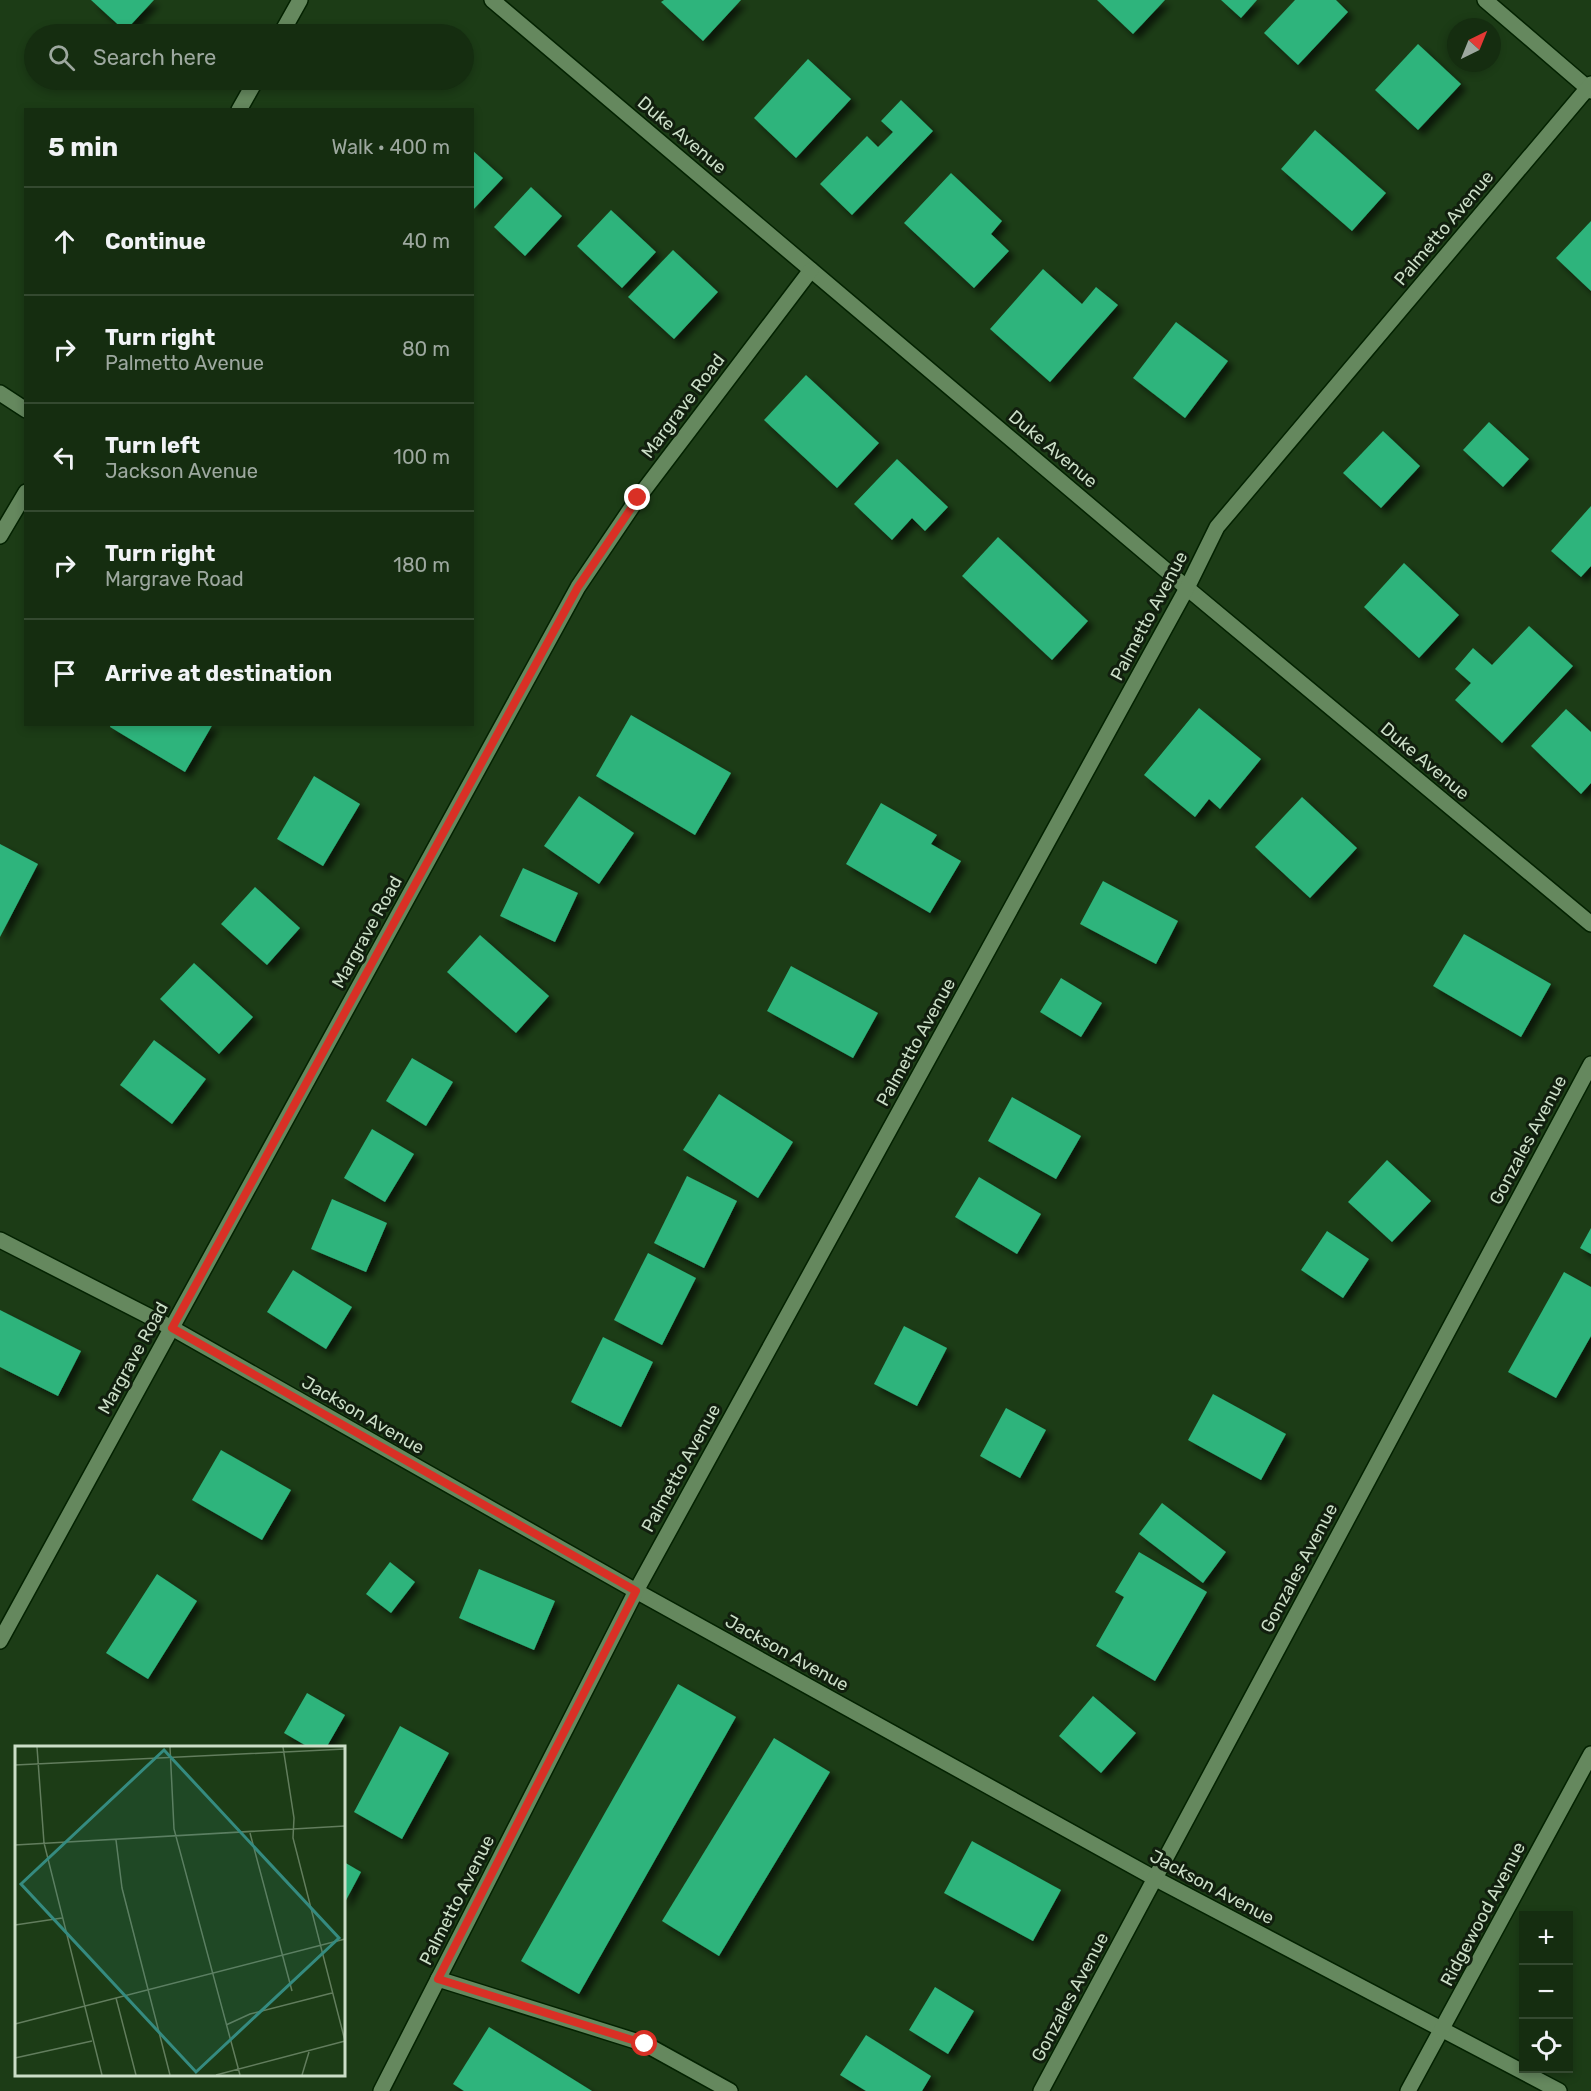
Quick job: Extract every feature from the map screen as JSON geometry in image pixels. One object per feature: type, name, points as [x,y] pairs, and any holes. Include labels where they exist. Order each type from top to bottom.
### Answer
[{"type":"street","points":[[287,24],[300,0]]},
{"type":"street","name":"Duke Avenue","points":[[492,0],[1188,588],[1591,924]]},
{"type":"street","points":[[1485,0],[1590,88]]},
{"type":"street","name":"Palmetto Avenue","points":[[381,2091],[636,1591],[1188,588],[1217,527],[1590,88]]},
{"type":"street","points":[[240,108],[250,90]]},
{"type":"street","name":"Margrave Road","points":[[0,1641],[578,587],[638,498],[811,270]]},
{"type":"street","points":[[0,393],[24,409]]},
{"type":"street","points":[[0,536],[24,495]]},
{"type":"street","name":"Gonzales Avenue","points":[[1041,2091],[1591,1064]]},
{"type":"street","name":"Jackson Avenue","points":[[0,1240],[172,1328],[636,1591],[1156,1879],[1559,2091]]},
{"type":"street","name":"Ridgewood Avenue","points":[[1408,2091],[1591,1754]]},
{"type":"street","points":[[438,1979],[645,2044],[730,2091]]},
{"type":"building","points":[[91,0],[154,0],[132,24],[117,24]]},
{"type":"building","points":[[664,0],[741,0],[703,41],[661,2]]},
{"type":"building","points":[[1097,0],[1165,0],[1133,34]]},
{"type":"building","points":[[1221,0],[1257,0],[1241,18]]},
{"type":"building","points":[[1295,0],[1336,0],[1348,12],[1298,65],[1264,33]]},
{"type":"building","points":[[1418,44],[1461,84],[1418,130],[1375,90]]},
{"type":"building","points":[[808,59],[851,99],[796,158],[754,118]]},
{"type":"building","points":[[901,100],[933,131],[852,215],[820,184],[867,136],[878,147],[893,132],[881,121]]},
{"type":"building","points":[[1315,130],[1386,193],[1352,231],[1281,169]]},
{"type":"building","points":[[474,152],[503,178],[474,209]]},
{"type":"building","points":[[951,173],[1002,221],[991,234],[1009,251],[974,288],[904,223]]},
{"type":"building","points":[[531,187],[562,216],[525,256],[494,227]]},
{"type":"building","points":[[611,210],[656,252],[622,288],[577,246]]},
{"type":"building","points":[[1591,221],[1591,291],[1556,258]]},
{"type":"building","points":[[673,250],[718,292],[674,339],[628,297]]},
{"type":"building","points":[[1043,269],[1082,304],[1096,287],[1118,305],[1050,382],[990,329]]},
{"type":"building","points":[[1176,322],[1228,361],[1185,418],[1133,378]]},
{"type":"building","points":[[806,375],[879,443],[837,488],[764,420]]},
{"type":"building","points":[[1489,422],[1529,459],[1503,487],[1463,450]]},
{"type":"building","points":[[1383,431],[1420,466],[1381,508],[1343,473]]},
{"type":"building","points":[[897,459],[948,507],[925,531],[912,518],[892,540],[854,504]]},
{"type":"building","points":[[1591,506],[1591,566],[1581,577],[1551,551]]},
{"type":"building","points":[[998,537],[1088,621],[1052,660],[962,576]]},
{"type":"building","points":[[1404,563],[1459,615],[1419,658],[1364,607]]},
{"type":"building","points":[[1529,626],[1573,666],[1502,743],[1455,700],[1471,683],[1455,669],[1473,648],[1492,665]]},
{"type":"building","points":[[1199,708],[1261,759],[1220,809],[1209,799],[1195,817],[1144,775]]},
{"type":"building","points":[[1566,709],[1591,732],[1591,783],[1581,794],[1531,746]]},
{"type":"building","points":[[631,715],[731,773],[695,835],[596,776]]},
{"type":"building","points":[[110,726],[212,726],[185,772]]},
{"type":"building","points":[[314,776],[360,804],[323,866],[277,839]]},
{"type":"building","points":[[579,796],[634,833],[599,884],[544,846]]},
{"type":"building","points":[[1302,797],[1357,848],[1310,898],[1255,847]]},
{"type":"building","points":[[881,803],[937,835],[931,844],[961,861],[930,913],[846,864]]},
{"type":"building","points":[[0,844],[38,864],[0,937]]},
{"type":"building","points":[[523,868],[578,893],[555,942],[500,916]]},
{"type":"building","points":[[1103,881],[1178,921],[1156,964],[1080,924]]},
{"type":"building","points":[[255,887],[300,928],[267,965],[221,924]]},
{"type":"building","points":[[1464,934],[1551,984],[1521,1037],[1433,986]]},
{"type":"building","points":[[480,935],[549,996],[516,1033],[447,972]]},
{"type":"building","points":[[194,963],[253,1017],[219,1054],[160,999]]},
{"type":"building","points":[[791,966],[878,1013],[853,1058],[767,1011]]},
{"type":"building","points":[[1061,978],[1102,1003],[1081,1037],[1040,1012]]},
{"type":"building","points":[[154,1040],[206,1079],[172,1124],[120,1085]]},
{"type":"building","points":[[412,1058],[453,1082],[426,1126],[386,1101]]},
{"type":"building","points":[[719,1094],[793,1142],[758,1198],[683,1150]]},
{"type":"building","points":[[1012,1097],[1081,1136],[1056,1179],[988,1141]]},
{"type":"building","points":[[372,1129],[414,1154],[385,1202],[344,1178]]},
{"type":"building","points":[[1387,1160],[1431,1201],[1392,1242],[1348,1202]]},
{"type":"building","points":[[687,1176],[737,1201],[704,1268],[654,1243]]},
{"type":"building","points":[[979,1177],[1041,1214],[1017,1254],[955,1217]]},
{"type":"building","points":[[332,1199],[387,1223],[366,1272],[311,1249]]},
{"type":"building","points":[[1591,1228],[1591,1254],[1580,1248]]},
{"type":"building","points":[[1327,1231],[1369,1259],[1343,1298],[1301,1270]]},
{"type":"building","points":[[648,1253],[696,1278],[662,1345],[614,1320]]},
{"type":"building","points":[[293,1270],[352,1307],[326,1349],[267,1312]]},
{"type":"building","points":[[1564,1272],[1591,1287],[1591,1336],[1556,1398],[1508,1372]]},
{"type":"building","points":[[0,1310],[81,1351],[58,1396],[0,1367]]},
{"type":"building","points":[[904,1326],[947,1348],[917,1406],[874,1384]]},
{"type":"building","points":[[603,1337],[653,1362],[621,1427],[571,1402]]},
{"type":"building","points":[[1213,1394],[1286,1434],[1261,1480],[1188,1440]]},
{"type":"building","points":[[1006,1408],[1046,1430],[1020,1478],[980,1456]]},
{"type":"building","points":[[221,1450],[291,1490],[262,1540],[192,1500]]},
{"type":"building","points":[[1162,1503],[1226,1552],[1203,1583],[1139,1534]]},
{"type":"building","points":[[1139,1552],[1207,1592],[1155,1681],[1096,1646],[1124,1597],[1115,1592]]},
{"type":"building","points":[[390,1562],[415,1582],[391,1613],[366,1594]]},
{"type":"building","points":[[479,1569],[555,1601],[534,1650],[459,1618]]},
{"type":"building","points":[[157,1574],[197,1601],[148,1679],[106,1653]]},
{"type":"building","points":[[678,1684],[736,1717],[579,1994],[521,1961]]},
{"type":"building","points":[[307,1693],[345,1715],[327,1746],[307,1746],[284,1733]]},
{"type":"building","points":[[1093,1696],[1136,1733],[1101,1773],[1059,1736]]},
{"type":"building","points":[[400,1726],[449,1753],[402,1839],[354,1812]]},
{"type":"building","points":[[774,1738],[830,1772],[719,1956],[662,1921]]},
{"type":"building","points":[[972,1841],[1061,1890],[1033,1941],[944,1893]]},
{"type":"building","points":[[345,1863],[361,1872],[345,1902]]},
{"type":"building","points":[[935,1987],[974,2011],[948,2054],[909,2030]]},
{"type":"building","points":[[489,2027],[592,2091],[464,2091],[453,2084]]},
{"type":"building","points":[[866,2035],[931,2076],[922,2091],[866,2091],[840,2075]]},
{"type":"route","points":[[638,498],[578,587],[172,1328],[636,1591],[438,1979],[645,2044]]}]
